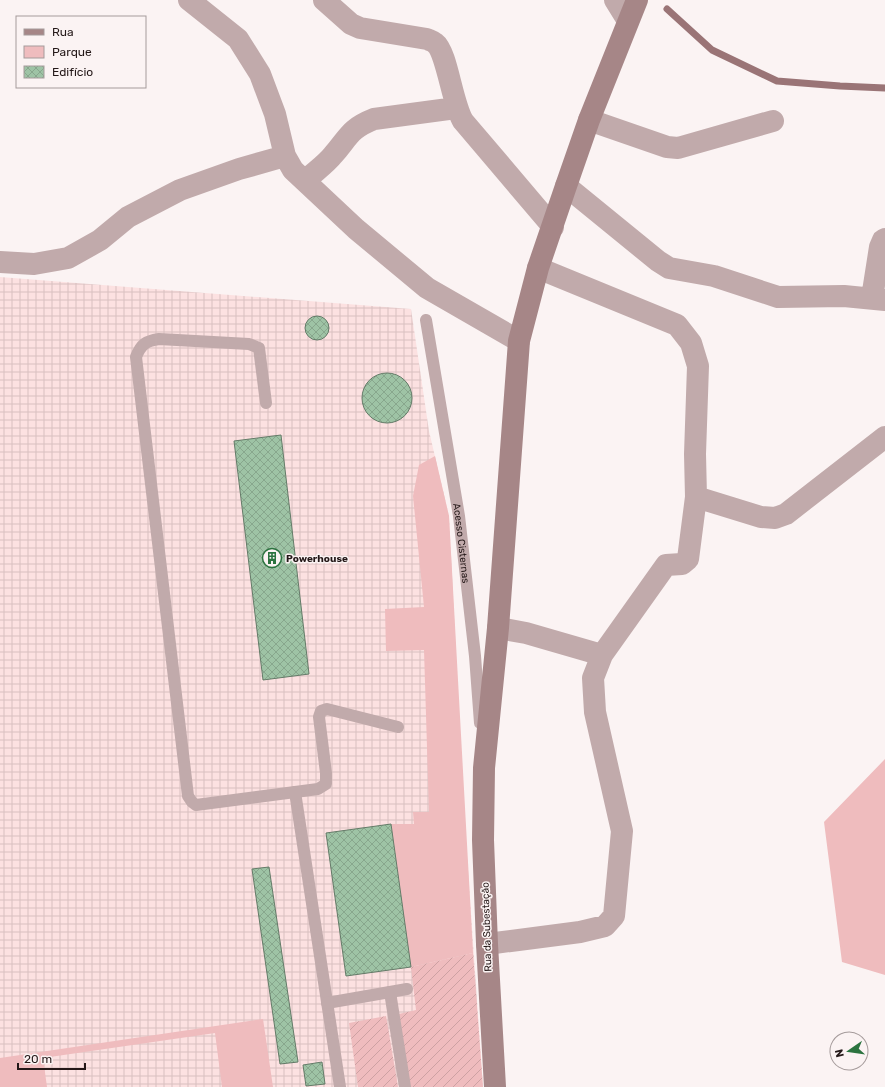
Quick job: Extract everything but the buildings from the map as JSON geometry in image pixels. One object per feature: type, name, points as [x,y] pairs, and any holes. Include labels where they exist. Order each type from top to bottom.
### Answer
[{"type":"street","points":[[189,0],[238,39],[260,74],[275,114],[286,156],[293,170],[356,229],[427,288],[519,341]]},
{"type":"street","points":[[324,0],[351,24],[360,28],[427,39],[436,43],[442,52],[456,108],[463,121],[553,227]]},
{"type":"street","points":[[615,0],[628,21]]},
{"type":"street","name":"Rua da Subestação","points":[[494,1087],[483,840],[484,768],[498,628],[519,341],[538,268],[566,186],[589,120],[637,0]]},
{"type":"street","points":[[305,181],[333,156],[352,131],[361,124],[374,118],[456,108]]},
{"type":"street","points":[[589,120],[667,147],[678,148],[773,121]]},
{"type":"street","points":[[0,262],[34,264],[68,258],[100,240],[128,217],[180,190],[239,169],[286,156]]},
{"type":"street","points":[[566,186],[658,261],[669,268],[714,276],[778,297],[844,296],[879,299],[880,247],[885,239]]},
{"type":"street","points":[[487,944],[580,932],[605,926],[614,916],[622,831],[595,712],[593,678],[602,655],[666,566],[682,564],[688,560],[696,497],[694,454],[698,366],[691,343],[677,325],[538,268]]},
{"type":"street","points":[[696,497],[761,517],[775,518],[786,514],[885,437]]},
{"type":"street","points":[[498,628],[526,633],[602,655]]},
{"type":"lane","name":"Acesso Cisternas","points":[[426,320],[459,516],[475,656],[484,768]]},
{"type":"lane","points":[[266,403],[259,348],[249,344],[159,339],[149,341],[139,348],[136,357],[188,796],[196,805],[318,789],[326,784],[326,773],[318,717],[321,711],[327,709],[398,728]]},
{"type":"lane","points":[[295,792],[340,1087]]},
{"type":"lane","points":[[327,1003],[407,989]]},
{"type":"lane","points":[[390,992],[405,1087]]},
{"type":"shaded area","points":[[0,277],[411,309],[429,431],[449,516],[464,812],[483,1087],[0,1087]]},
{"type":"green space","points":[[435,456],[449,516],[473,953],[411,967],[391,824],[414,824],[413,812],[429,812],[424,650],[386,651],[385,609],[424,607],[413,496],[419,465]]},
{"type":"green space","points":[[885,759],[885,975],[842,962],[824,822]]},
{"type":"green space","points":[[473,953],[483,1087],[410,1087],[399,1014],[416,1010],[411,967]]},
{"type":"green space","points":[[386,1016],[398,1087],[358,1087],[349,1023]]},
{"type":"green space","points":[[263,1019],[273,1087],[222,1087],[215,1033],[43,1058],[47,1087],[0,1087],[0,1058]]},
{"type":"waterway","points":[[667,9],[712,50],[777,81],[885,88]]},
{"type":"place","name":"Powerhouse","points":[[272,558]]}]
